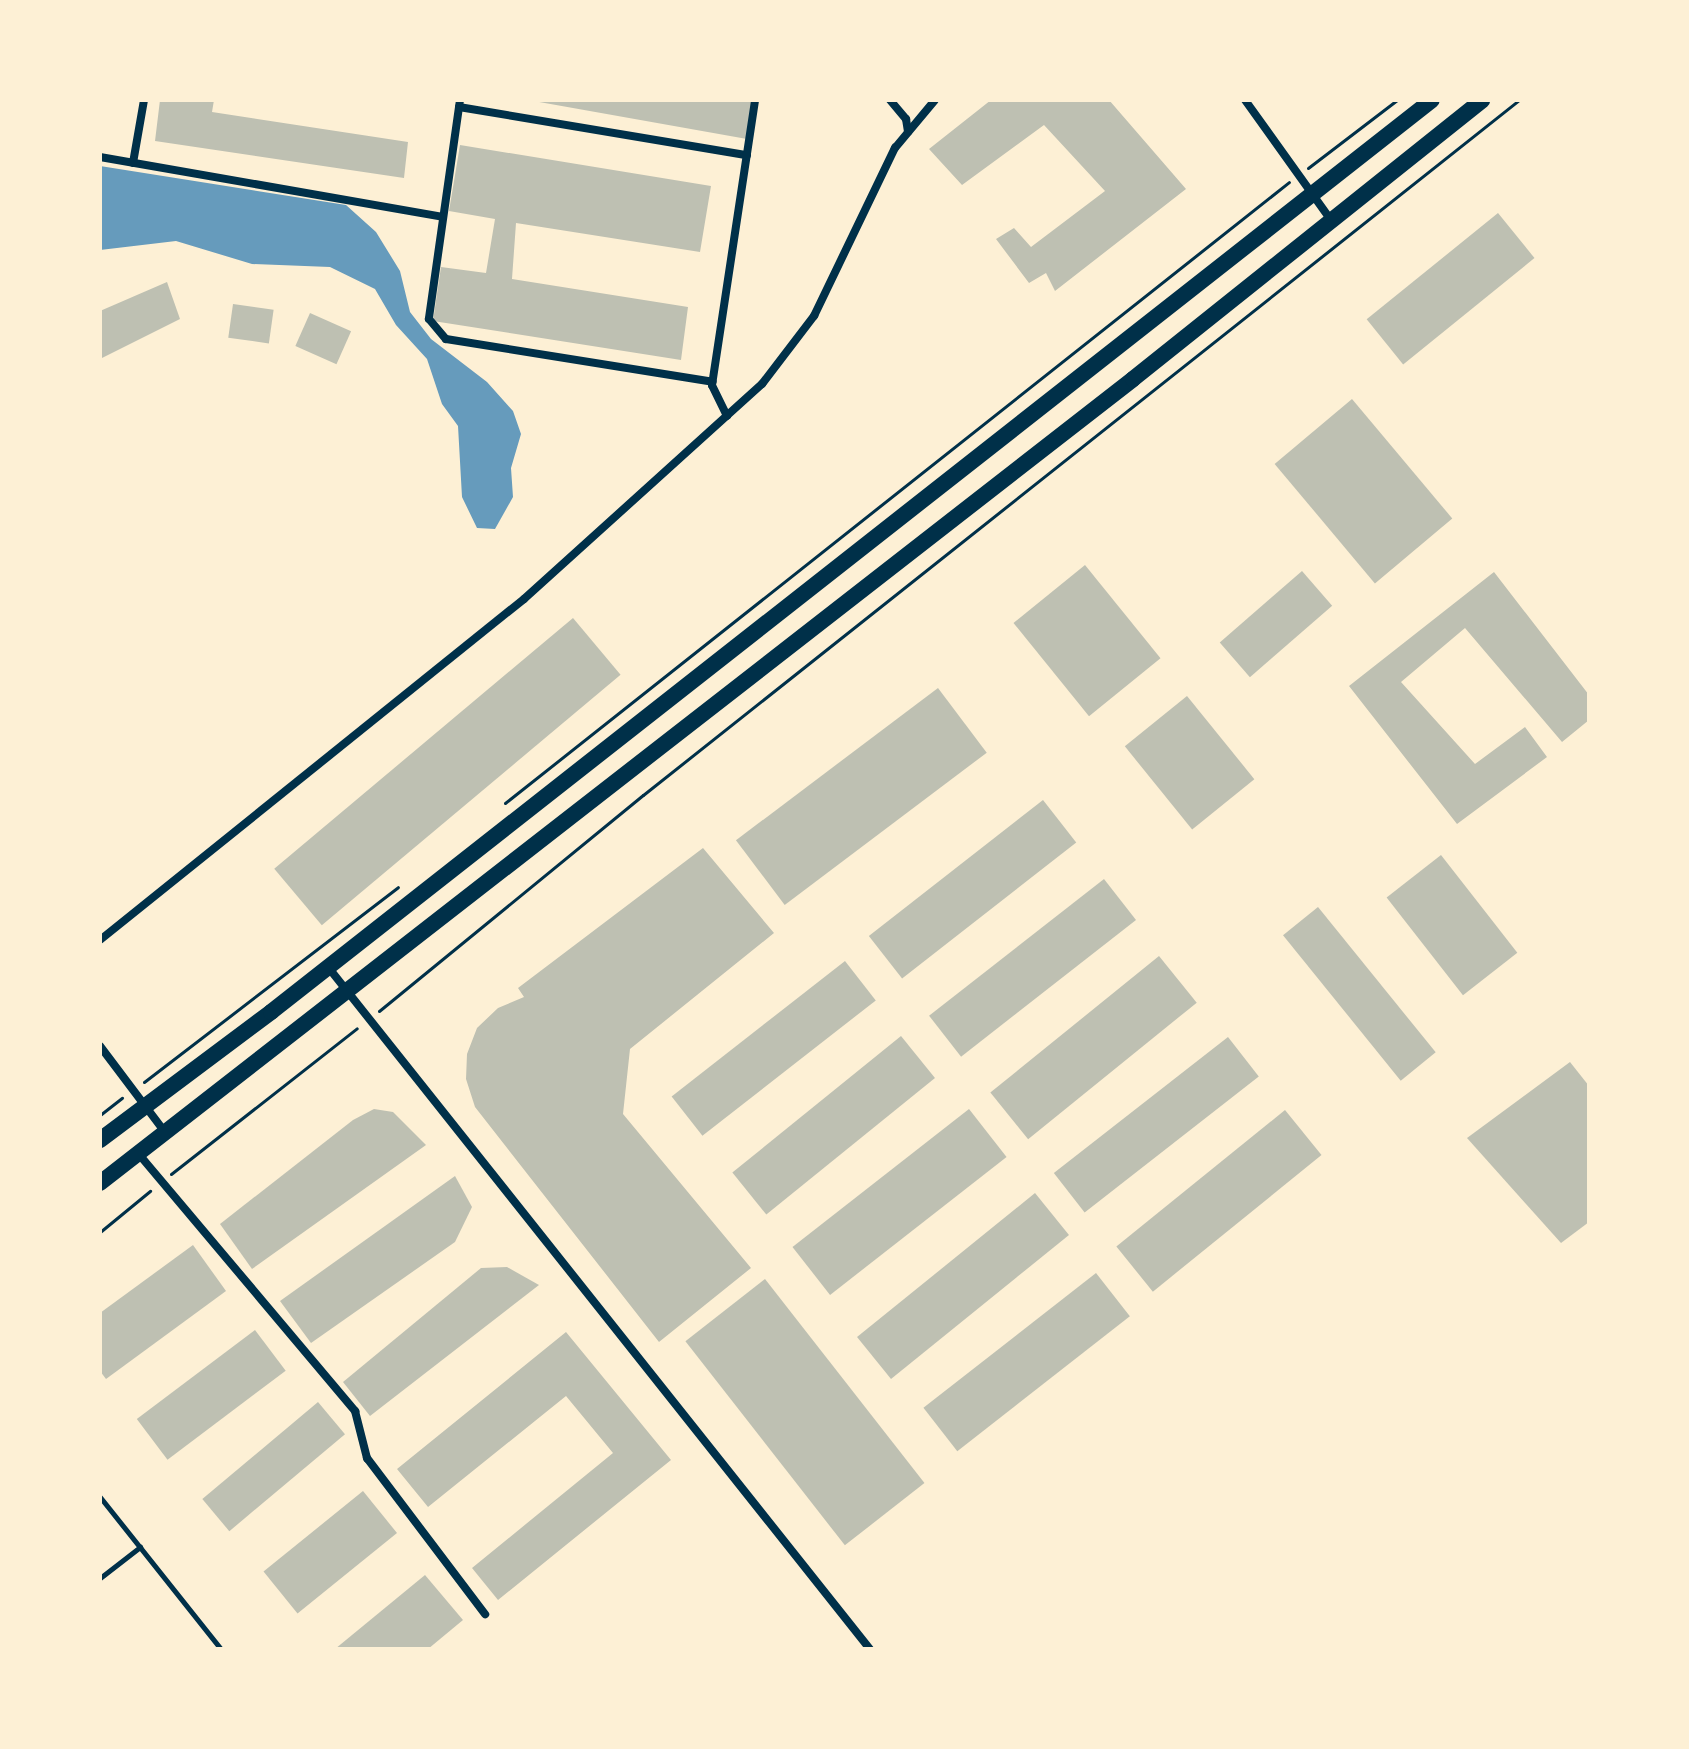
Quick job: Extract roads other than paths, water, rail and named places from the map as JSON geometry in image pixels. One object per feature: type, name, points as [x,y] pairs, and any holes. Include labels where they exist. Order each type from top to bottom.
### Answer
[{"type":"main road","points":[[100,1140],[143,1104],[328,967],[1432,100]]},
{"type":"main road","points":[[100,1183],[164,1131],[350,992],[1482,100]]},
{"type":"street","points":[[133,163],[144,100]]},
{"type":"street","points":[[727,416],[713,382],[755,100]]},
{"type":"street","points":[[890,100],[906,119],[908,132]]},
{"type":"street","points":[[100,940],[524,599],[762,384],[814,316],[895,148],[935,100]]},
{"type":"street","points":[[1245,100],[1331,220]]},
{"type":"street","points":[[713,382],[446,339],[429,319],[459,104],[747,155]]},
{"type":"street","points":[[100,157],[443,217]]},
{"type":"street","points":[[328,967],[371,1017],[870,1649]]},
{"type":"street","points":[[100,1046],[164,1131]]},
{"type":"street","points":[[137,1152],[355,1411],[367,1458],[485,1614]]},
{"type":"lane","points":[[100,1497],[221,1649]]},
{"type":"lane","points":[[100,1578],[140,1547]]},
{"type":"water","points":[[100,166],[346,205],[376,232],[400,271],[410,312],[431,339],[487,382],[513,411],[521,434],[511,468],[513,497],[495,529],[477,528],[462,497],[458,426],[442,404],[427,359],[396,325],[375,289],[330,267],[252,264],[176,241],[100,250]]}]
